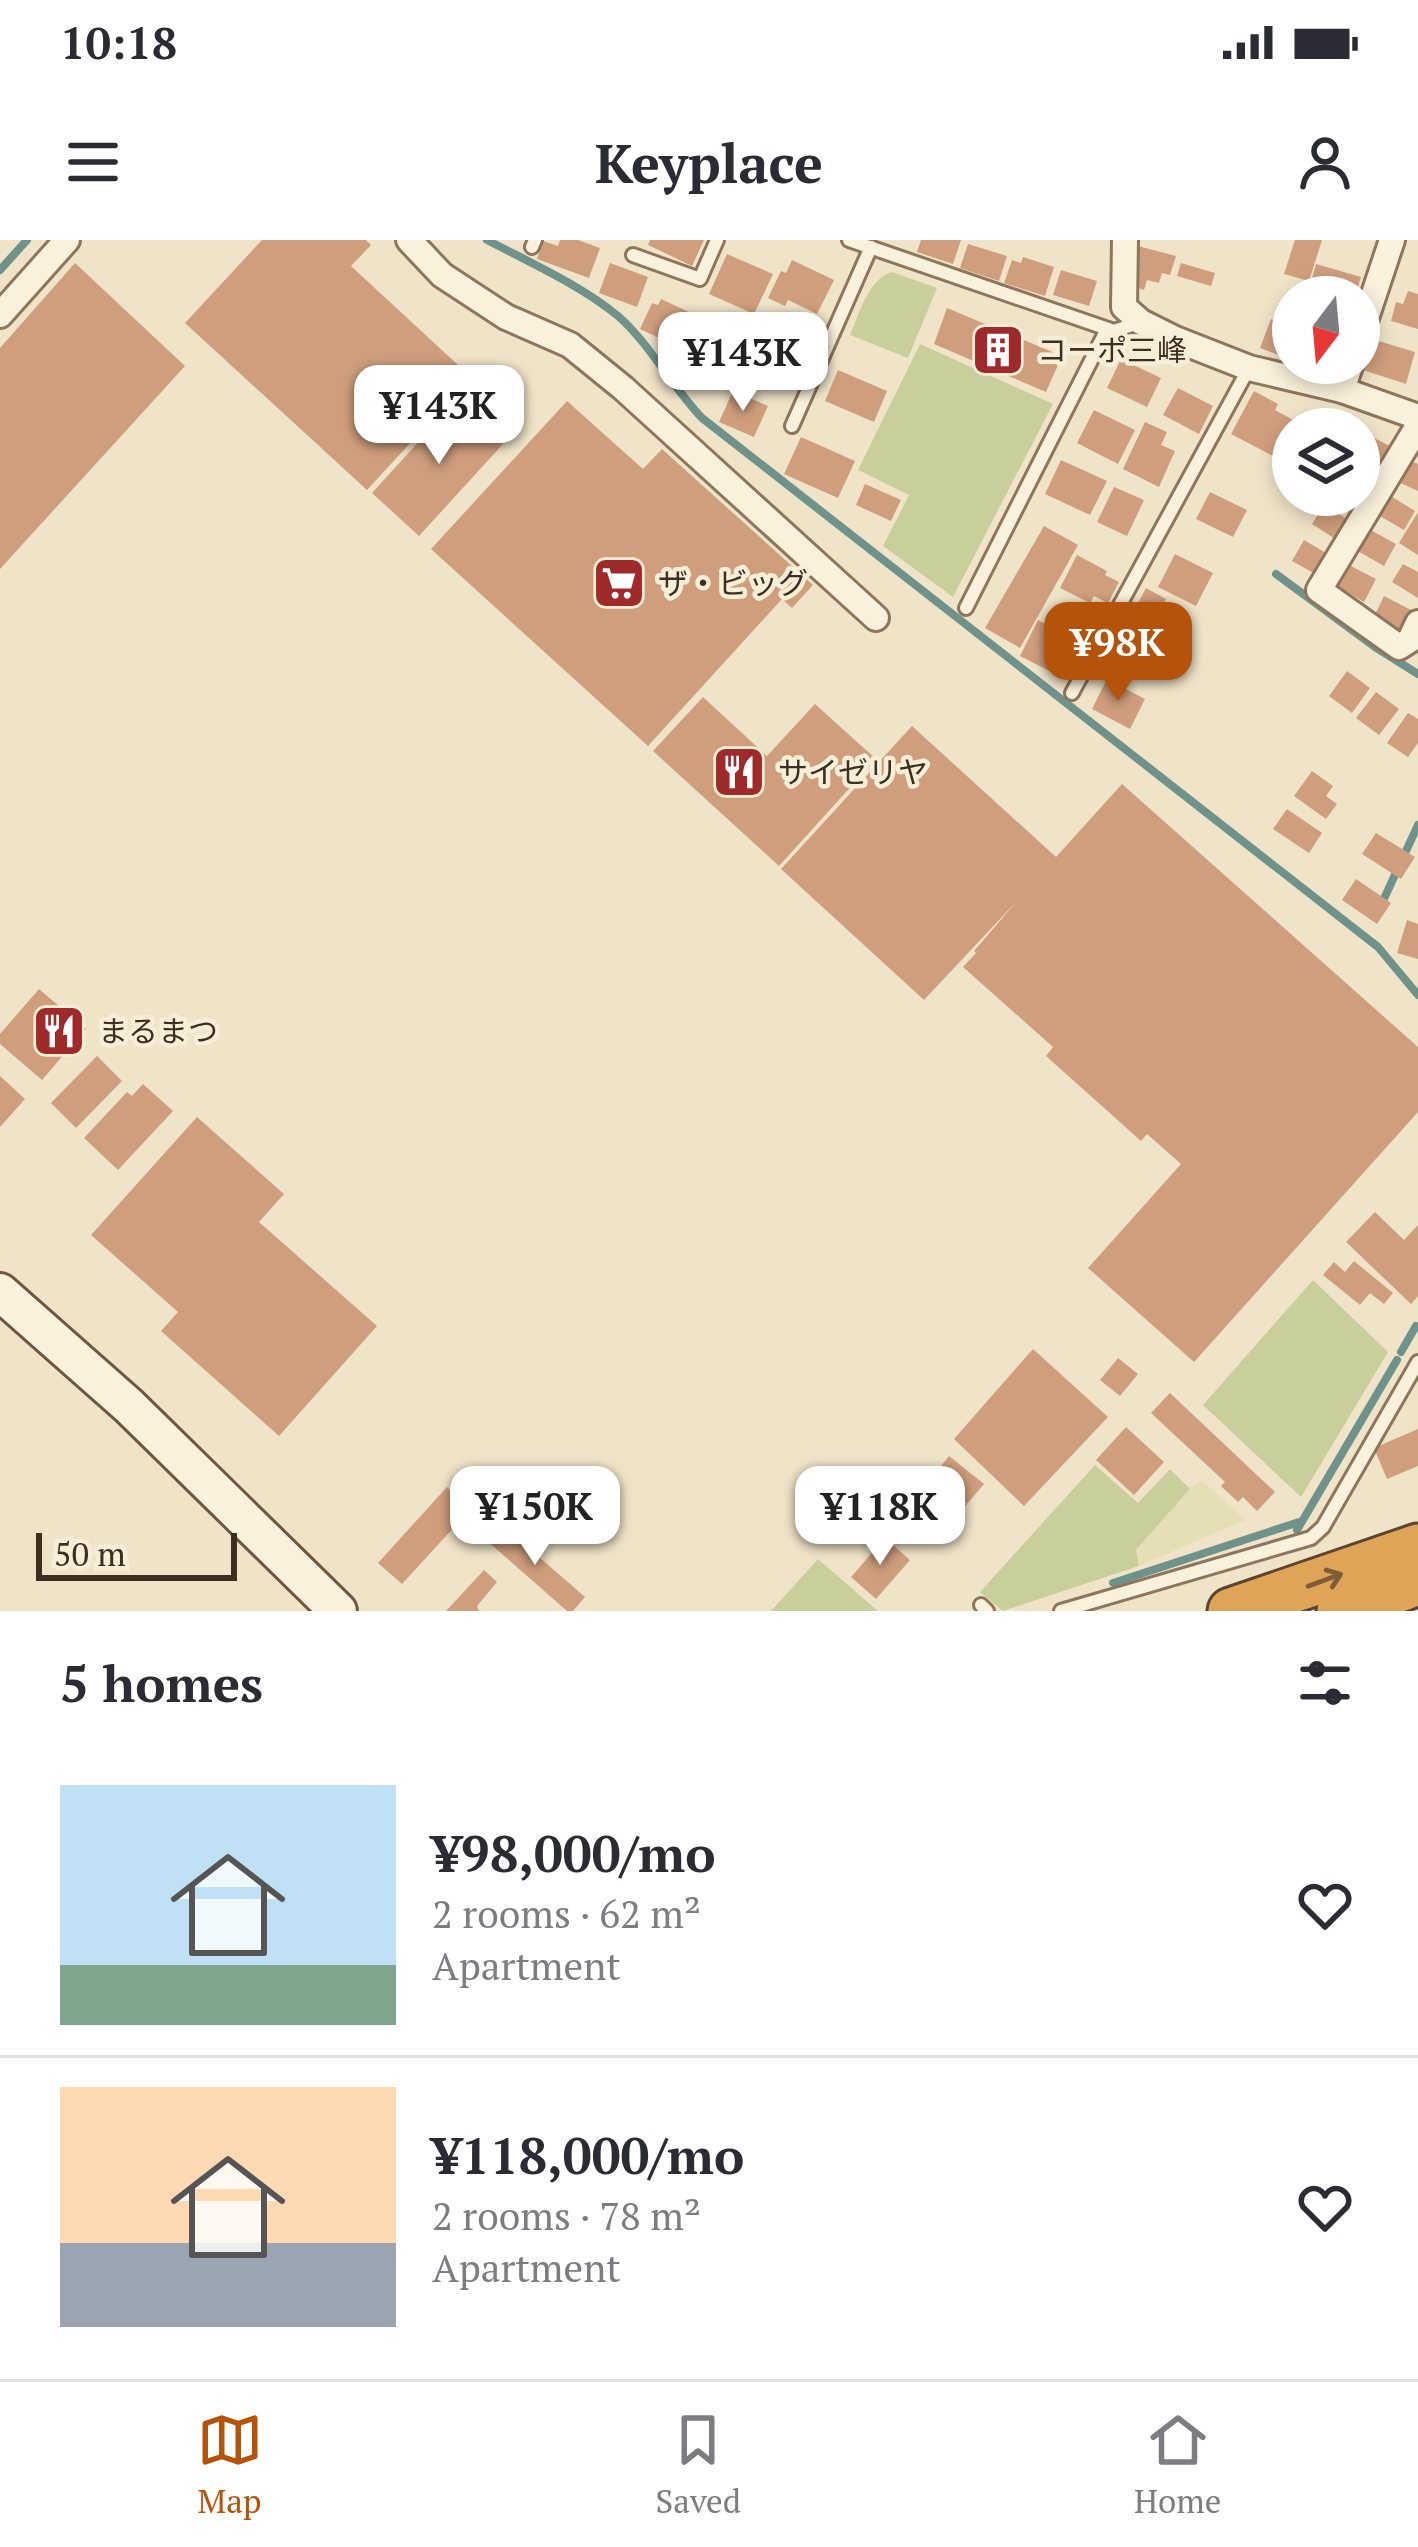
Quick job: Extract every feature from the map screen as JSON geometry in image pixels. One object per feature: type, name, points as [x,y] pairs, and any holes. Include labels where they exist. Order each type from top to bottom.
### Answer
[{"type":"highway","points":[[1231,1611],[1418,1547]]},
{"type":"highway","points":[[1340,1611],[1418,1582]]},
{"type":"street","points":[[0,315],[67,240]]},
{"type":"street","points":[[409,240],[442,275],[506,316],[570,345],[876,618]]},
{"type":"street","points":[[1125,240],[1124,307],[1141,322],[1249,368],[1342,390],[1418,421],[1319,590],[1399,647],[1410,640],[1418,623]]},
{"type":"street","points":[[1380,276],[1392,240]]},
{"type":"street","points":[[1342,390],[1344,384]]},
{"type":"street","points":[[0,1292],[129,1406],[338,1611]]},
{"type":"lane","points":[[633,255],[700,279],[717,240]]},
{"type":"lane","points":[[850,240],[1114,331],[1141,322]]},
{"type":"lane","points":[[792,426],[871,248]]},
{"type":"lane","points":[[966,608],[1107,328]]},
{"type":"lane","points":[[1072,693],[1249,368]]},
{"type":"lane","points":[[1061,1611],[1311,1538],[1322,1528],[1418,1363]]},
{"type":"shaded area","points":[[1201,1480],[1245,1520],[1139,1566],[1136,1551]]},
{"type":"green space","points":[[892,272],[937,288],[908,358],[850,335],[871,289]]},
{"type":"green space","points":[[920,344],[1053,404],[953,597],[883,546],[909,495],[858,470]]},
{"type":"green space","points":[[1313,1280],[1388,1352],[1301,1497],[1203,1405]]},
{"type":"green space","points":[[1095,1465],[1138,1503],[1170,1469],[1190,1489],[1136,1550],[1139,1566],[1003,1611],[980,1592]]},
{"type":"green space","points":[[818,1559],[878,1611],[771,1611]]},
{"type":"building","points":[[262,240],[366,240],[371,245],[351,266],[471,377],[367,490],[185,323]]},
{"type":"building","points":[[560,240],[600,248],[589,278],[537,259],[543,241],[558,246]]},
{"type":"building","points":[[650,240],[704,240],[692,266],[648,245]]},
{"type":"building","points":[[921,240],[961,240],[953,264],[917,252]]},
{"type":"building","points":[[1295,240],[1322,240],[1311,276],[1284,274]]},
{"type":"building","points":[[968,244],[1007,256],[999,281],[960,268]]},
{"type":"building","points":[[1138,246],[1176,256],[1170,275],[1162,273],[1159,283],[1147,280],[1144,290],[1136,287],[1131,272]]},
{"type":"building","points":[[727,254],[773,274],[754,314],[709,294]]},
{"type":"building","points":[[1023,257],[1054,267],[1045,296],[1004,283],[1012,260],[1021,263]]},
{"type":"building","points":[[792,260],[834,280],[817,314],[788,300],[785,306],[768,298]]},
{"type":"building","points":[[75,263],[185,366],[0,569],[0,348]]},
{"type":"building","points":[[610,263],[648,277],[637,307],[599,293]]},
{"type":"building","points":[[1181,263],[1215,273],[1211,286],[1177,276]]},
{"type":"building","points":[[1316,264],[1358,276],[1313,276]]},
{"type":"building","points":[[1061,270],[1097,281],[1089,306],[1053,295]]},
{"type":"building","points":[[1408,291],[1418,294],[1418,329],[1391,321],[1396,302],[1403,304]]},
{"type":"building","points":[[661,299],[689,312],[674,345],[640,329],[652,303],[658,305]]},
{"type":"building","name":"コーポ三峰","points":[[947,308],[1062,356],[1046,392],[934,344]]},
{"type":"building","points":[[773,315],[817,335],[803,371],[757,352]]},
{"type":"building","points":[[1271,319],[1272,319],[1272,352],[1260,348]]},
{"type":"building","points":[[686,339],[727,358],[716,384],[674,366]]},
{"type":"building","points":[[1380,341],[1415,352],[1406,384],[1380,376]]},
{"type":"building","points":[[1121,359],[1161,378],[1147,407],[1107,388]]},
{"type":"building","points":[[838,370],[887,391],[874,422],[825,401]]},
{"type":"building","points":[[1178,388],[1213,406],[1199,434],[1163,415]]},
{"type":"building","points":[[733,391],[768,406],[754,437],[719,422]]},
{"type":"building","points":[[1254,391],[1278,404],[1272,408],[1272,455],[1231,434]]},
{"type":"building","points":[[567,401],[643,469],[662,449],[813,585],[792,608],[782,599],[648,746],[431,549]]},
{"type":"building","points":[[454,403],[473,420],[483,410],[502,427],[493,436],[503,444],[419,536],[372,493]]},
{"type":"building","points":[[1094,410],[1135,430],[1118,464],[1077,443]]},
{"type":"building","points":[[1145,422],[1167,432],[1161,445],[1175,451],[1159,487],[1123,469]]},
{"type":"building","points":[[801,437],[855,461],[838,498],[784,474]]},
{"type":"building","points":[[1380,441],[1392,447],[1380,470]]},
{"type":"building","points":[[1406,459],[1418,464],[1418,491],[1396,481]]},
{"type":"building","points":[[1061,460],[1107,481],[1090,515],[1045,494]]},
{"type":"building","points":[[865,484],[901,500],[891,521],[856,505]]},
{"type":"building","points":[[1114,487],[1144,500],[1127,536],[1097,522]]},
{"type":"building","points":[[1210,492],[1247,510],[1233,537],[1196,519]]},
{"type":"building","points":[[1389,495],[1415,511],[1404,530],[1380,516]]},
{"type":"building","points":[[1418,512],[1418,555],[1399,543]]},
{"type":"building","points":[[1317,516],[1349,520],[1337,540],[1312,524]]},
{"type":"building","points":[[1044,526],[1078,545],[1020,648],[985,628]]},
{"type":"building","points":[[1369,529],[1396,544],[1384,566],[1356,550]]},
{"type":"building","points":[[1304,540],[1331,556],[1317,575],[1292,561]]},
{"type":"building","points":[[1175,554],[1213,573],[1196,606],[1158,587]]},
{"type":"building","points":[[1077,555],[1119,582],[1108,603],[1094,596],[1090,603],[1060,588]]},
{"type":"building","points":[[1403,564],[1418,572],[1418,598],[1392,582]]},
{"type":"building","points":[[1349,565],[1376,579],[1364,602],[1337,586]]},
{"type":"building","points":[[1146,588],[1166,599],[1157,616],[1137,605]]},
{"type":"building","points":[[1384,596],[1413,611],[1401,633],[1373,619]]},
{"type":"building","points":[[1038,620],[1074,639],[1069,648],[1074,651],[1061,677],[1020,656]]},
{"type":"building","points":[[1137,620],[1175,641],[1156,673],[1119,652]]},
{"type":"building","points":[[1347,671],[1370,688],[1352,713],[1329,696]]},
{"type":"building","points":[[1107,679],[1145,699],[1130,729],[1092,709]]},
{"type":"building","points":[[1376,692],[1399,709],[1379,735],[1356,718]]},
{"type":"building","points":[[703,697],[767,756],[815,704],[876,759],[779,866],[653,751]]},
{"type":"building","points":[[1408,713],[1418,719],[1418,743],[1408,757],[1387,743]]},
{"type":"building","points":[[912,726],[1056,857],[1122,784],[1418,1047],[1418,1112],[1194,1362],[1088,1268],[1181,1164],[1147,1134],[1141,1141],[1046,1056],[1053,1047],[963,967],[1017,901],[924,1000],[781,869]]},
{"type":"building","points":[[1312,771],[1333,786],[1326,796],[1337,804],[1326,819],[1294,796]]},
{"type":"building","points":[[1287,809],[1322,833],[1309,853],[1273,829]]},
{"type":"building","points":[[1376,833],[1415,857],[1401,879],[1362,854]]},
{"type":"building","points":[[1356,879],[1391,903],[1377,924],[1342,900]]},
{"type":"building","points":[[1407,920],[1418,924],[1418,959],[1397,953]]},
{"type":"building","points":[[39,989],[86,1029],[42,1080],[0,1044],[0,1034]]},
{"type":"building","points":[[97,1056],[122,1081],[76,1128],[51,1103]]},
{"type":"building","points":[[0,1076],[25,1099],[0,1127]]},
{"type":"building","points":[[143,1084],[173,1111],[118,1170],[84,1138],[127,1092],[132,1096]]},
{"type":"building","points":[[197,1117],[284,1194],[259,1222],[377,1326],[279,1436],[161,1331],[178,1312],[91,1235]]},
{"type":"building","points":[[1375,1212],[1404,1240],[1418,1225],[1418,1296],[1411,1304],[1346,1242]]},
{"type":"building","points":[[1354,1261],[1393,1293],[1384,1304],[1370,1293],[1360,1305],[1323,1275],[1334,1262],[1345,1272]]},
{"type":"building","points":[[1033,1349],[1108,1417],[1024,1506],[954,1439]]},
{"type":"building","points":[[1118,1358],[1138,1374],[1120,1396],[1100,1380]]},
{"type":"building","points":[[1170,1393],[1275,1492],[1257,1511],[1243,1497],[1238,1502],[1221,1486],[1225,1482],[1151,1413]]},
{"type":"building","points":[[1126,1427],[1164,1462],[1134,1495],[1096,1460]]},
{"type":"building","points":[[1418,1429],[1418,1466],[1387,1479],[1374,1448]]},
{"type":"building","points":[[949,1456],[984,1484],[954,1519],[921,1491]]},
{"type":"building","points":[[447,1487],[469,1511],[402,1584],[378,1563]]},
{"type":"building","points":[[500,1523],[585,1597],[573,1611],[567,1611],[485,1539]]},
{"type":"building","points":[[885,1538],[910,1560],[876,1599],[851,1577]]},
{"type":"building","points":[[484,1570],[497,1582],[477,1606],[479,1611],[446,1611]]},
{"type":"waterway","points":[[0,270],[27,240]]},
{"type":"waterway","points":[[487,240],[571,284],[618,316],[702,418],[1378,947],[1418,995]]},
{"type":"waterway","points":[[1276,574],[1418,674]]},
{"type":"waterway","points":[[1382,903],[1418,825]]},
{"type":"waterway","points":[[1401,1352],[1416,1326]]},
{"type":"waterway","points":[[1297,1530],[1397,1360]]},
{"type":"waterway","points":[[1113,1583],[1299,1522]]},
{"type":"place","name":"コーポ三峰","points":[[998,350]]},
{"type":"place","name":"ザ・ビッグ","points":[[619,583]]},
{"type":"place","name":"サイゼリヤ","points":[[739,772]]},
{"type":"place","name":"まるまつ","points":[[59,1031]]}]
